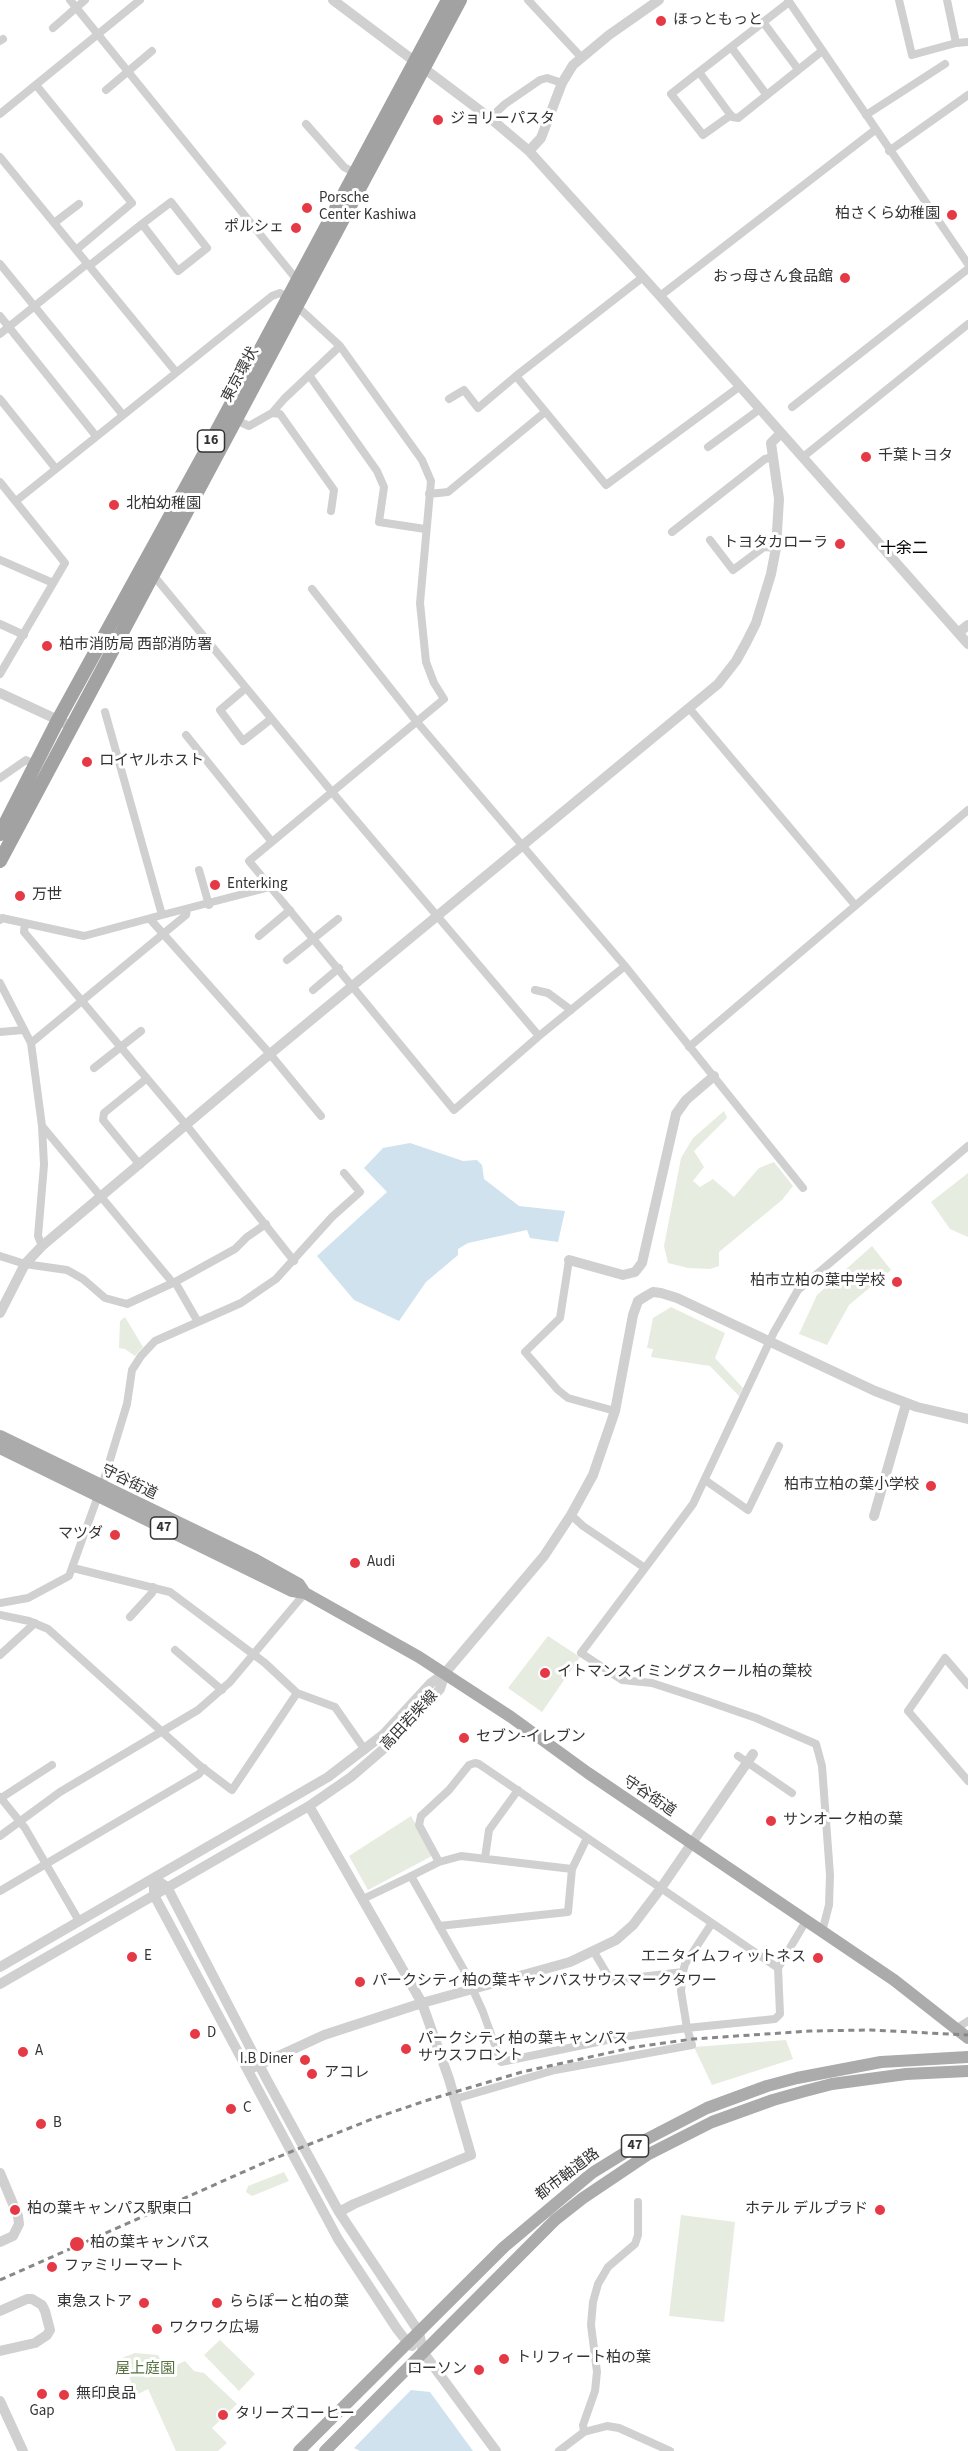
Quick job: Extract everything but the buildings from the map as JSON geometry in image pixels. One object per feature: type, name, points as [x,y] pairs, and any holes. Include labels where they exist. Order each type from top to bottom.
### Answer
[{"type":"highway","name":"東京環状","points":[[419,66],[448,0]]},
{"type":"highway","name":"東京環状","points":[[0,834],[58,720],[292,302],[419,66],[460,0]]},
{"type":"highway","name":"東京環状","points":[[0,861],[236,420],[292,302],[297,280],[360,176]]},
{"type":"main road","name":"守谷街道","points":[[0,1436],[292,1591],[305,1593],[445,1673],[692,1844],[963,2025],[968,2038]]},
{"type":"main road","name":"守谷街道","points":[[0,1448],[100,1491]]},
{"type":"main road","name":"都市軸道路","points":[[299,2451],[504,2247],[592,2173],[647,2139],[707,2108],[767,2086],[824,2071],[905,2060],[968,2057]]},
{"type":"main road","name":"都市軸道路","points":[[325,2451],[555,2220],[583,2198],[647,2155],[712,2122],[773,2100],[832,2084],[906,2074],[968,2071]]},
{"type":"street","points":[[70,0],[297,280]]},
{"type":"street","points":[[53,28],[85,0]]},
{"type":"street","points":[[0,114],[140,0]]},
{"type":"street","points":[[333,0],[490,118],[529,151],[968,644]]},
{"type":"street","points":[[528,0],[581,57]]},
{"type":"street","points":[[529,151],[541,138],[562,84],[573,65],[659,0]]},
{"type":"street","points":[[899,0],[912,55],[968,42]]},
{"type":"street","points":[[946,0],[956,43]]},
{"type":"street","points":[[731,115],[703,135],[671,94],[788,1],[968,264]]},
{"type":"street","points":[[763,22],[798,69]]},
{"type":"street","points":[[730,47],[766,94]]},
{"type":"street","points":[[106,90],[152,51]]},
{"type":"street","points":[[699,72],[731,115],[738,117],[822,51]]},
{"type":"street","points":[[866,115],[945,64]]},
{"type":"street","points":[[490,118],[505,104],[540,80],[547,78],[562,84]]},
{"type":"street","points":[[36,85],[132,203],[76,249]]},
{"type":"street","points":[[889,151],[968,95]]},
{"type":"street","points":[[306,124],[344,167],[360,176]]},
{"type":"street","points":[[660,296],[875,130]]},
{"type":"street","points":[[0,157],[176,372]]},
{"type":"street","points":[[0,334],[88,265],[142,224],[171,202],[207,248],[178,271],[142,224]]},
{"type":"street","points":[[54,223],[79,204]]},
{"type":"street","points":[[0,264],[123,415]]},
{"type":"street","points":[[792,407],[968,269]]},
{"type":"street","points":[[448,399],[464,390],[478,408],[643,277]]},
{"type":"street","points":[[16,501],[272,296],[280,293],[292,302],[340,346],[422,460],[431,481],[420,603],[426,662],[434,684],[444,699],[249,861],[454,1110],[539,1036],[625,966]]},
{"type":"street","points":[[0,316],[96,436]]},
{"type":"street","points":[[803,457],[968,324]]},
{"type":"street","points":[[236,420],[249,426],[272,413],[340,346]]},
{"type":"street","points":[[309,375],[377,471],[384,487],[379,522],[425,529]]},
{"type":"street","points":[[516,376],[606,485],[739,387]]},
{"type":"street","points":[[0,399],[56,469]]},
{"type":"street","points":[[708,447],[760,410]]},
{"type":"street","points":[[429,494],[448,492],[545,412]]},
{"type":"street","points":[[272,413],[280,414],[334,490],[331,511]]},
{"type":"street","points":[[0,1313],[25,1264],[42,1246],[270,1054],[354,987],[689,708],[728,672],[746,643],[764,599],[776,548],[779,499],[771,443],[781,433]]},
{"type":"street","points":[[672,532],[765,459],[773,457]]},
{"type":"street","points":[[0,482],[65,562],[0,674]]},
{"type":"street","points":[[710,540],[733,570],[764,547],[776,548]]},
{"type":"street","points":[[0,560],[53,583]]},
{"type":"street","points":[[154,576],[332,792],[539,1036]]},
{"type":"street","points":[[312,589],[417,722],[625,966],[803,1188]]},
{"type":"street","points":[[0,624],[24,635]]},
{"type":"street","points":[[958,633],[968,625]]},
{"type":"street","points":[[246,688],[220,710],[243,741],[271,719]]},
{"type":"street","points":[[0,693],[71,726]]},
{"type":"street","points":[[689,708],[855,905]]},
{"type":"street","points":[[105,712],[162,915]]},
{"type":"street","points":[[186,735],[272,842]]},
{"type":"street","points":[[0,777],[26,760],[35,765]]},
{"type":"street","points":[[689,1047],[968,810]]},
{"type":"street","points":[[200,870],[209,905]]},
{"type":"street","points":[[0,920],[2,918],[84,936],[209,905],[270,887]]},
{"type":"street","points":[[31,1043],[186,915],[187,910]]},
{"type":"street","points":[[259,936],[290,910]]},
{"type":"street","points":[[150,919],[270,1054],[321,1116]]},
{"type":"street","points":[[287,960],[338,919]]},
{"type":"street","points":[[25,923],[24,932],[187,1126],[294,1261]]},
{"type":"street","points":[[313,990],[339,968]]},
{"type":"street","points":[[0,983],[3,997],[31,1043],[42,1126],[44,1165],[38,1236],[42,1246]]},
{"type":"street","points":[[535,990],[548,993],[571,1010]]},
{"type":"street","points":[[0,1032],[23,1030]]},
{"type":"street","points":[[94,1068],[141,1031]]},
{"type":"street","points":[[615,1411],[568,1398],[558,1390],[525,1352],[560,1318],[568,1260],[623,1275],[635,1272],[642,1263],[676,1114],[686,1100],[714,1076]]},
{"type":"street","points":[[140,1165],[103,1120],[104,1113],[146,1079]]},
{"type":"street","points":[[42,1126],[174,1282],[198,1322]]},
{"type":"street","points":[[822,1932],[829,1905],[831,1875],[822,1766],[816,1744],[756,1718],[690,1695],[652,1683],[622,1680],[581,1653],[693,1503],[770,1342],[798,1290],[968,1146]]},
{"type":"street","points":[[0,1603],[28,1598],[69,1576],[100,1491],[127,1404],[132,1370],[141,1356],[155,1341],[241,1303],[276,1279],[332,1217],[360,1192],[344,1173]]},
{"type":"street","points":[[0,1256],[25,1264],[67,1270],[83,1278],[105,1298],[127,1304],[235,1250],[247,1237],[266,1224]]},
{"type":"street","points":[[445,1673],[544,1556],[571,1515],[593,1474],[615,1411],[633,1316],[638,1301],[653,1292],[677,1298],[906,1404],[968,1419]]},
{"type":"street","points":[[874,1516],[906,1404]]},
{"type":"street","points":[[705,1480],[748,1510],[779,1446]]},
{"type":"street","points":[[571,1515],[583,1526],[645,1568]]},
{"type":"street","points":[[73,1568],[170,1592],[254,1654],[297,1693],[335,1707],[365,1750]]},
{"type":"street","points":[[130,1617],[152,1593],[153,1587]]},
{"type":"street","points":[[0,1836],[68,1786],[198,1710],[222,1690],[305,1593]]},
{"type":"street","points":[[0,1615],[34,1623],[48,1629],[204,1768],[232,1790],[295,1696]]},
{"type":"street","points":[[0,1655],[34,1623]]},
{"type":"street","points":[[175,1650],[222,1690]]},
{"type":"street","points":[[968,1685],[945,1658],[908,1711],[968,1781]]},
{"type":"street","name":"高田若柴線","points":[[0,1967],[302,1794],[384,1734],[431,1683],[445,1673]]},
{"type":"street","name":"高田若柴線","points":[[0,1984],[309,1806],[351,1777],[394,1740],[440,1689],[445,1673]]},
{"type":"street","points":[[738,1756],[750,1758],[792,1793]]},
{"type":"street","points":[[248,2070],[324,2035],[422,2003],[554,1967],[594,1952],[616,1940],[633,1925],[661,1888],[750,1758]]},
{"type":"street","points":[[439,1862],[419,1825],[421,1816],[470,1766],[475,1763],[479,1764],[778,1968]]},
{"type":"street","points":[[52,1765],[0,1798],[20,1821],[79,1921]]},
{"type":"street","points":[[0,1891],[199,1774],[204,1768]]},
{"type":"street","points":[[485,1858],[489,1830],[518,1790]]},
{"type":"street","points":[[309,1806],[422,2003],[455,2099],[471,2155],[339,2212]]},
{"type":"street","points":[[439,1926],[564,1914],[569,1908],[572,1869],[587,1838]]},
{"type":"street","points":[[363,1899],[439,1862],[461,1856],[572,1869]]},
{"type":"street","points":[[411,1876],[455,1951],[473,1989],[501,2062],[617,2038],[776,2019],[780,2014],[778,1968],[806,1921]]},
{"type":"street","points":[[154,1878],[167,1887],[339,2212],[418,2332],[423,2352],[496,2451]]},
{"type":"street","points":[[154,1878],[154,1895],[338,2239],[408,2343],[423,2352]]},
{"type":"street","points":[[455,2099],[555,2070],[692,2045],[681,1991],[683,1972],[685,1964],[712,1923]]},
{"type":"street","points":[[594,1952],[607,1974],[614,1980],[683,1972]]},
{"type":"street","points":[[0,2173],[19,2224],[12,2236],[0,2242]]},
{"type":"street","points":[[0,2200],[13,2203]]},
{"type":"street","points":[[584,2432],[583,2425],[595,2391],[597,2372],[591,2325],[593,2302],[598,2284],[608,2267],[635,2244],[638,2235],[638,2202]]},
{"type":"street","points":[[0,2311],[32,2299],[42,2305],[50,2330],[47,2335],[34,2343],[0,2351]]},
{"type":"street","points":[[0,2401],[23,2451]]},
{"type":"street","points":[[559,2451],[584,2432],[607,2426],[619,2428],[670,2451]]},
{"type":"green space","points":[[724,1111],[727,1118],[694,1151],[704,1167],[693,1181],[700,1187],[713,1179],[734,1197],[759,1168],[774,1162],[793,1186],[782,1200],[719,1252],[719,1266],[710,1269],[688,1268],[668,1263],[664,1246],[681,1158],[693,1138]]},
{"type":"green space","points":[[968,1173],[968,1237],[950,1229],[931,1202]]},
{"type":"green space","points":[[872,1246],[891,1270],[849,1305],[827,1345],[799,1334],[817,1295]]},
{"type":"green space","points":[[671,1307],[725,1333],[715,1358],[743,1388],[739,1396],[710,1366],[651,1357],[653,1349],[647,1348],[653,1318]]},
{"type":"green space","points":[[125,1317],[143,1347],[135,1356],[119,1348],[120,1321]]},
{"type":"green space","name":"イトマンスイミングスクール柏の葉校","points":[[548,1636],[580,1657],[542,1712],[508,1688]]},
{"type":"green space","points":[[411,1816],[432,1852],[430,1857],[368,1890],[349,1856]]},
{"type":"green space","points":[[786,2040],[793,2059],[712,2085],[694,2047]]},
{"type":"green space","points":[[284,2172],[289,2181],[252,2196],[246,2192],[248,2186]]},
{"type":"green space","points":[[681,2215],[735,2222],[724,2322],[669,2316]]},
{"type":"green space","points":[[220,2340],[255,2374],[239,2391],[204,2355]]},
{"type":"green space","name":"屋上庭園","points":[[135,2353],[158,2355],[165,2366],[164,2371],[185,2361],[194,2371],[204,2373],[237,2404],[212,2428],[227,2443],[218,2451],[176,2451],[148,2389],[136,2395],[122,2358]]},
{"type":"water","points":[[410,1143],[463,1161],[477,1160],[482,1165],[484,1179],[519,1206],[565,1211],[558,1242],[530,1238],[527,1230],[468,1243],[458,1249],[458,1255],[426,1282],[399,1321],[354,1300],[317,1256],[387,1192],[364,1168],[383,1148]]},
{"type":"water","points":[[411,2390],[430,2392],[473,2451],[360,2451],[354,2448]]},
{"type":"railway","points":[[0,2280],[268,2161],[372,2119],[522,2072],[635,2047],[693,2039],[810,2031],[871,2030],[968,2035]]},
{"type":"place","name":"ほっともっと","points":[[661,21]]},
{"type":"place","name":"ジョリーパスタ","points":[[438,120]]},
{"type":"place","name":"Porsche Center Kashiwa","points":[[307,208]]},
{"type":"place","name":"柏さくら幼稚園","points":[[952,215]]},
{"type":"place","name":"ポルシェ","points":[[296,228]]},
{"type":"place","name":"おっ母さん食品館","points":[[845,278]]},
{"type":"place","name":"千葉トヨタ","points":[[866,457]]},
{"type":"place","name":"北柏幼稚園","points":[[114,505]]},
{"type":"place","name":"トヨタカローラ","points":[[840,544]]},
{"type":"place","name":"柏市消防局 西部消防署","points":[[47,646]]},
{"type":"place","name":"ロイヤルホスト","points":[[87,762]]},
{"type":"place","name":"Enterking","points":[[215,885]]},
{"type":"place","name":"万世","points":[[20,896]]},
{"type":"place","name":"柏市立柏の葉中学校","points":[[897,1282]]},
{"type":"place","name":"柏市立柏の葉小学校","points":[[931,1486]]},
{"type":"place","name":"マツダ","points":[[115,1535]]},
{"type":"place","name":"Audi","points":[[355,1563]]},
{"type":"place","name":"イトマンスイミングスクール柏の葉校","points":[[545,1673]]},
{"type":"place","name":"セブン-イレブン","points":[[464,1738]]},
{"type":"place","name":"サンオーク柏の葉","points":[[771,1821]]},
{"type":"place","name":"E","points":[[132,1957]]},
{"type":"place","name":"エニタイムフィットネス","points":[[818,1958]]},
{"type":"place","name":"パークシティ柏の葉キャンパスサウスマークタワー","points":[[360,1982]]},
{"type":"place","name":"D","points":[[195,2034]]},
{"type":"place","name":"パークシティ柏の葉キャンパス サウスフロント","points":[[406,2049]]},
{"type":"place","name":"A","points":[[23,2052]]},
{"type":"place","name":"I.B Diner","points":[[305,2060]]},
{"type":"place","name":"アコレ","points":[[312,2074]]},
{"type":"place","name":"C","points":[[231,2109]]},
{"type":"place","name":"B","points":[[41,2124]]},
{"type":"place","name":"柏の葉キャンパス駅東口","points":[[15,2210]]},
{"type":"place","name":"ホテル デルプラド","points":[[880,2210]]},
{"type":"place","name":"柏の葉キャンパス","points":[[77,2244]]},
{"type":"place","name":"ファミリーマート","points":[[52,2267]]},
{"type":"place","name":"東急ストア","points":[[144,2303]]},
{"type":"place","name":"ららぽーと柏の葉","points":[[217,2303]]},
{"type":"place","name":"ワクワク広場","points":[[157,2329]]},
{"type":"place","name":"トリフィート柏の葉","points":[[504,2359]]},
{"type":"place","name":"ローソン","points":[[479,2370]]},
{"type":"place","name":"Gap","points":[[42,2394]]},
{"type":"place","name":"無印良品","points":[[64,2395]]},
{"type":"place","name":"タリーズコーヒー","points":[[223,2415]]},
{"type":"district","name":"十余二","points":[[904,549]]}]
